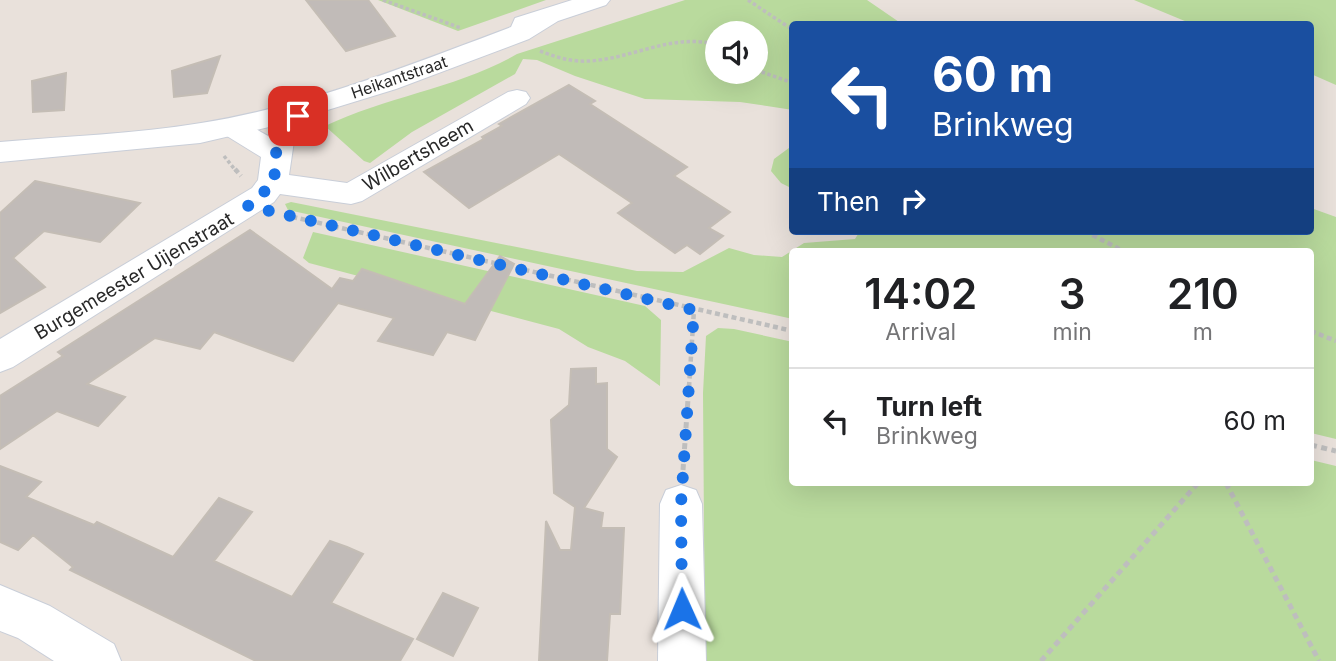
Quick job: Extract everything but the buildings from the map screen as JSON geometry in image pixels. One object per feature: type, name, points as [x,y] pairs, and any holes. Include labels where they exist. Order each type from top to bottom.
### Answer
[{"type":"street","name":"Heikantstraat","points":[[0,152],[200,133],[232,127],[306,108],[487,46],[597,0]]},
{"type":"street","name":"Heikantstraat","points":[[164,135],[337,91],[478,38],[547,19]]},
{"type":"street","name":"Wilbertsheem","points":[[275,168],[351,194],[516,98]]},
{"type":"street","name":"Burgemeester Uijenstraat","points":[[0,357],[248,206],[275,168],[290,124],[306,108]]},
{"type":"street","points":[[232,127],[275,168]]},
{"type":"street","points":[[681,504],[682,661]]},
{"type":"street","points":[[0,608],[34,622],[97,661]]},
{"type":"path","points":[[383,0],[469,31]]},
{"type":"path","points":[[748,0],[789,27]]},
{"type":"path","points":[[538,50],[562,59],[591,61],[678,42],[705,44]]},
{"type":"path","points":[[768,74],[789,82]]},
{"type":"path","points":[[248,206],[789,330]]},
{"type":"path","points":[[1093,235],[1117,248]]},
{"type":"path","points":[[681,504],[694,310]]},
{"type":"path","points":[[1314,332],[1336,341]]},
{"type":"path","points":[[1314,446],[1336,451]]},
{"type":"path","points":[[1041,661],[1195,486]]},
{"type":"path","points":[[1228,486],[1319,661]]},
{"type":"green space","points":[[378,0],[546,0],[458,31]]},
{"type":"green space","points":[[685,0],[867,0],[898,21],[789,21],[789,109],[740,102],[645,99],[575,76],[537,60],[523,59],[515,74],[412,132],[370,163],[364,161],[325,126],[373,107],[471,75],[517,54]]},
{"type":"green space","points":[[1134,0],[1336,0],[1336,85],[1314,75],[1314,21],[1185,21]]},
{"type":"green space","points":[[789,148],[789,187],[781,183],[771,171],[774,159]]},
{"type":"green space","points":[[291,202],[637,271],[683,272],[729,248],[754,255],[782,257],[789,253],[789,318],[288,210],[285,204]]},
{"type":"green space","points":[[1314,209],[1336,217],[1336,439],[1314,434],[1314,248],[796,248],[804,243],[855,239],[858,235],[1314,235]]},
{"type":"green space","points":[[313,232],[645,306],[661,320],[660,386],[625,361],[588,347],[559,329],[309,263],[303,258]]},
{"type":"green space","points":[[718,328],[789,341],[789,486],[1314,486],[1314,461],[1336,466],[1336,661],[705,661],[703,393],[706,336]]},
{"type":"route","points":[[298,116],[290,124],[276,153],[274,183],[248,206],[694,310],[681,504],[682,609]]}]
